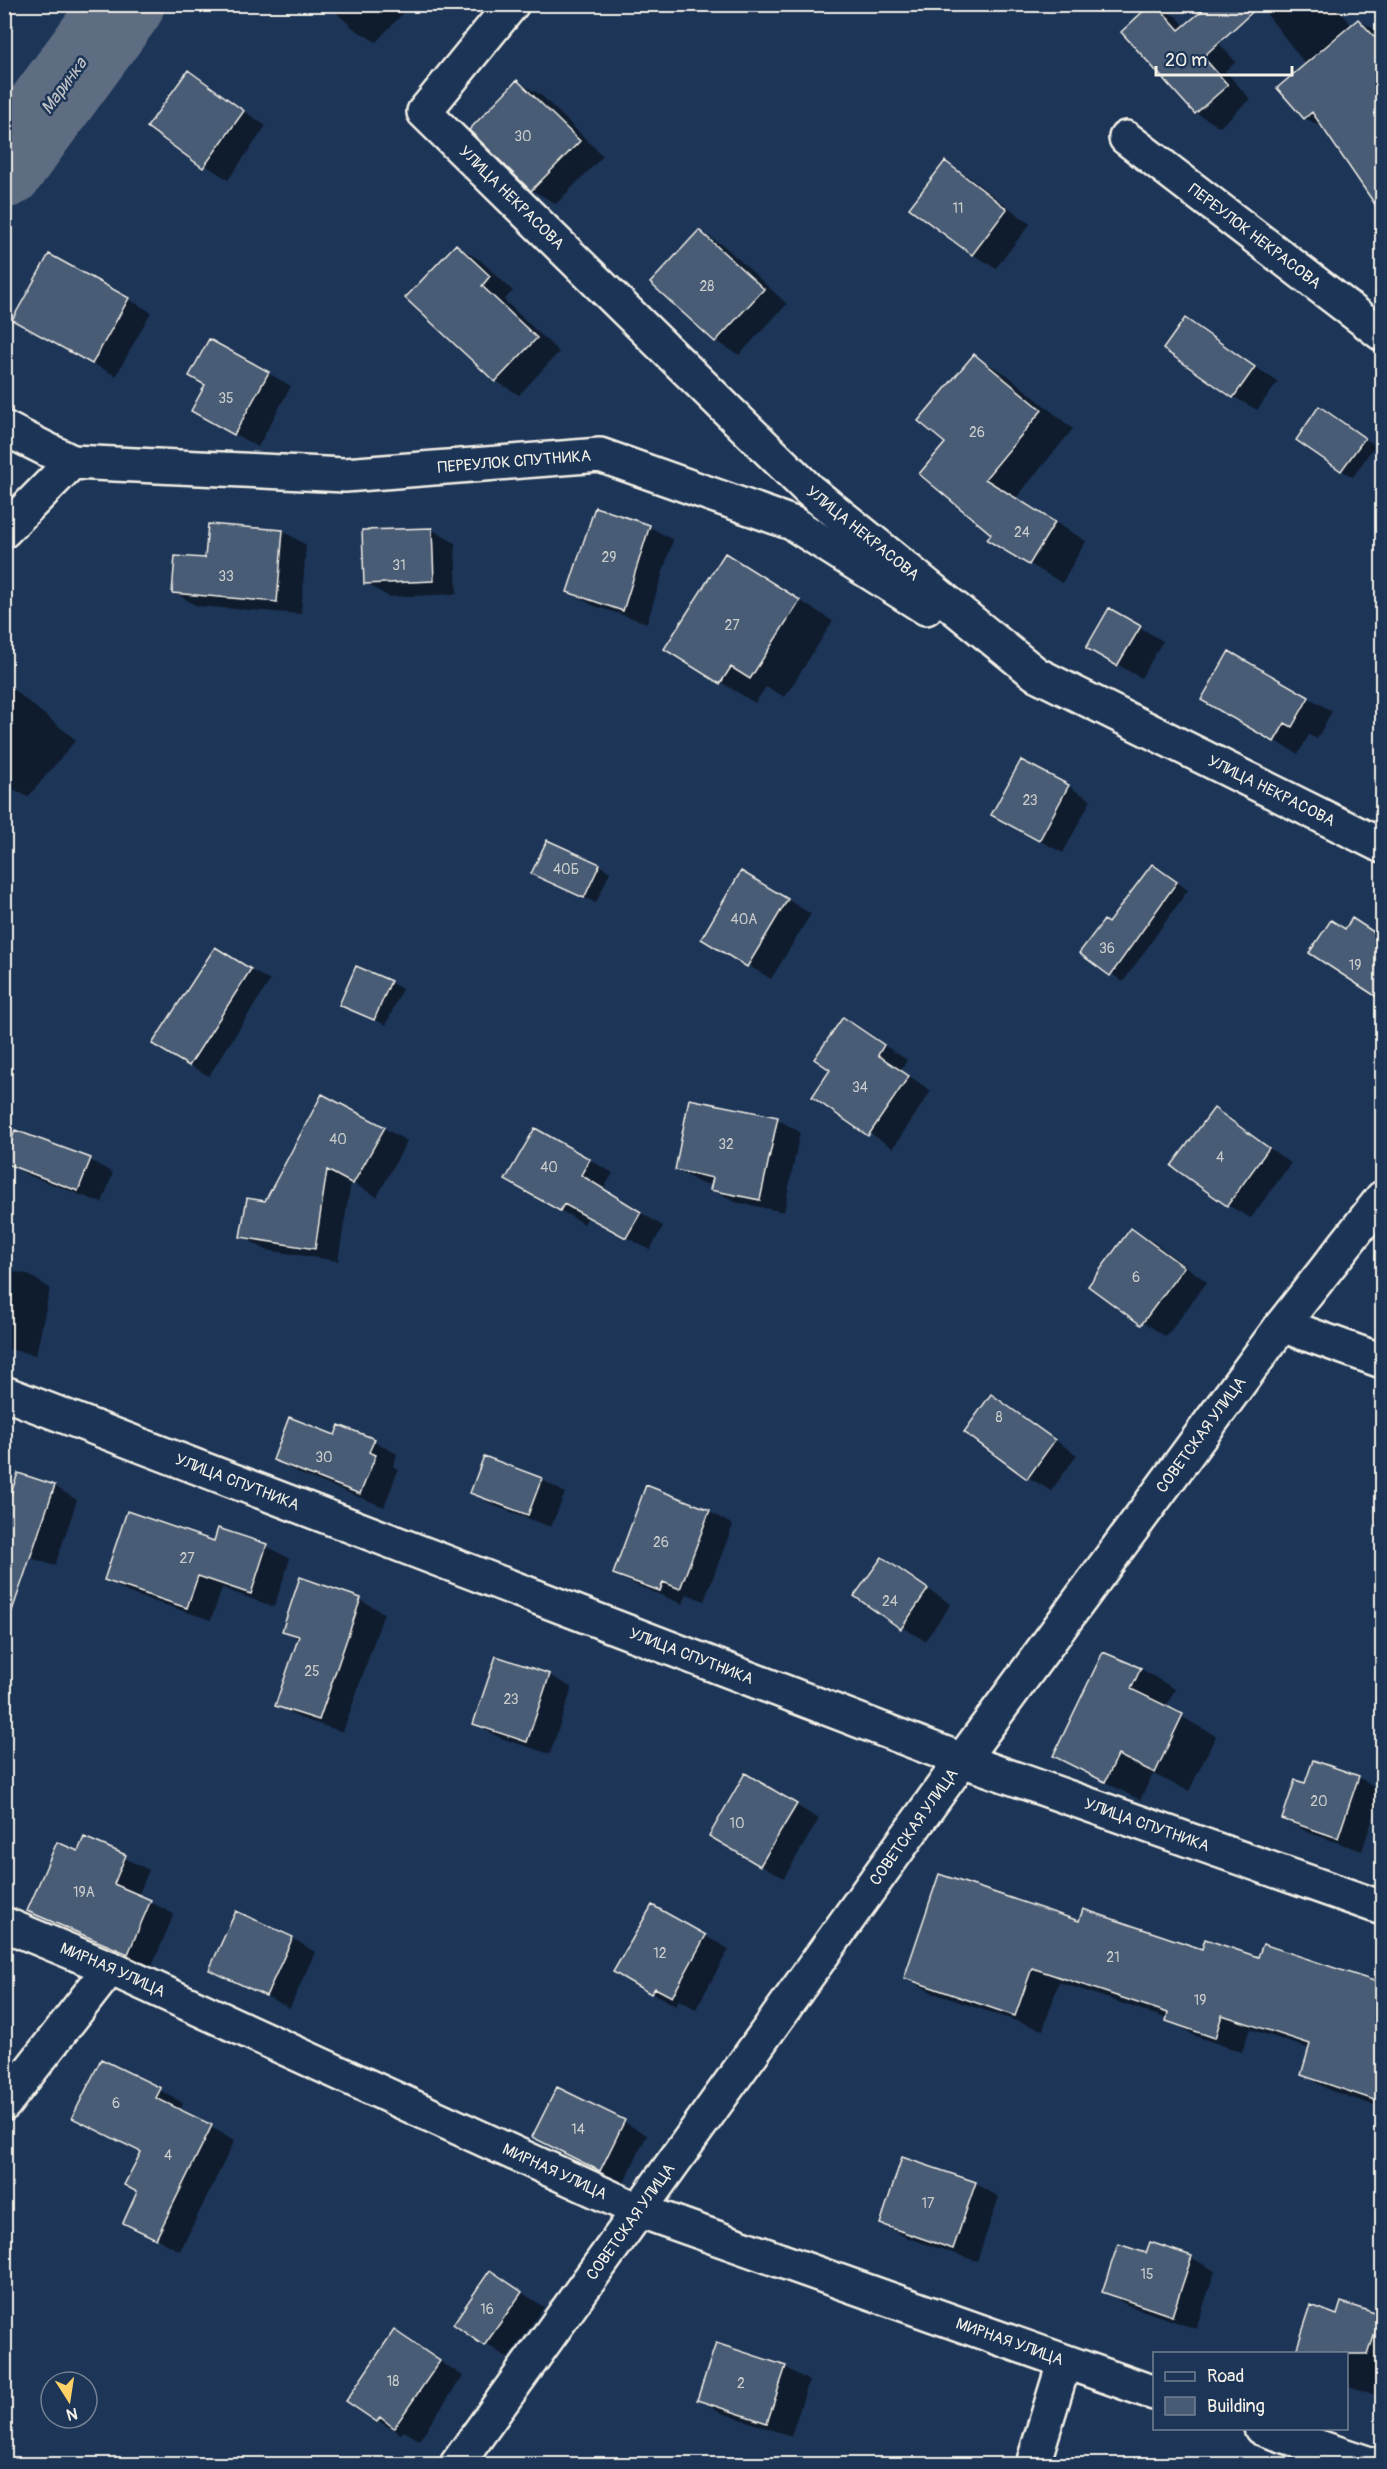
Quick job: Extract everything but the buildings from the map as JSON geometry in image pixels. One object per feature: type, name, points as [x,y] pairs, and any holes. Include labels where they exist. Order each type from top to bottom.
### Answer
[{"type":"street","name":"УЛИЦА НЕКРАСОВА","points":[[512,4],[424,112],[809,490],[1036,674],[1383,846]]},
{"type":"street","name":"ПЕРЕУЛОК НЕКРАСОВА","points":[[1126,138],[1383,334]]},
{"type":"street","points":[[4,428],[72,462],[4,531]]},
{"type":"street","name":"ПЕРЕУЛОК СПУТНИКА","points":[[72,462],[345,475],[600,455],[792,523],[1036,674]]},
{"type":"street","name":"СОВЕТСКАЯ УЛИЦА","points":[[457,2464],[962,1760],[1282,1325],[1383,1198]]},
{"type":"street","points":[[1282,1325],[1383,1361]]},
{"type":"street","name":"УЛИЦА СПУТНИКА","points":[[4,1393],[962,1760],[1383,1908]]},
{"type":"street","name":"МИРНАЯ УЛИЦА","points":[[4,1924],[111,1968],[638,2210],[1064,2363],[1153,2392]]},
{"type":"street","points":[[4,2104],[111,1968]]},
{"type":"street","points":[[1032,2464],[1064,2363]]},
{"type":"street","points":[[1267,2430],[1370,2464]]},
{"type":"waterway","name":"Маринка","points":[[4,168],[124,4]]}]
